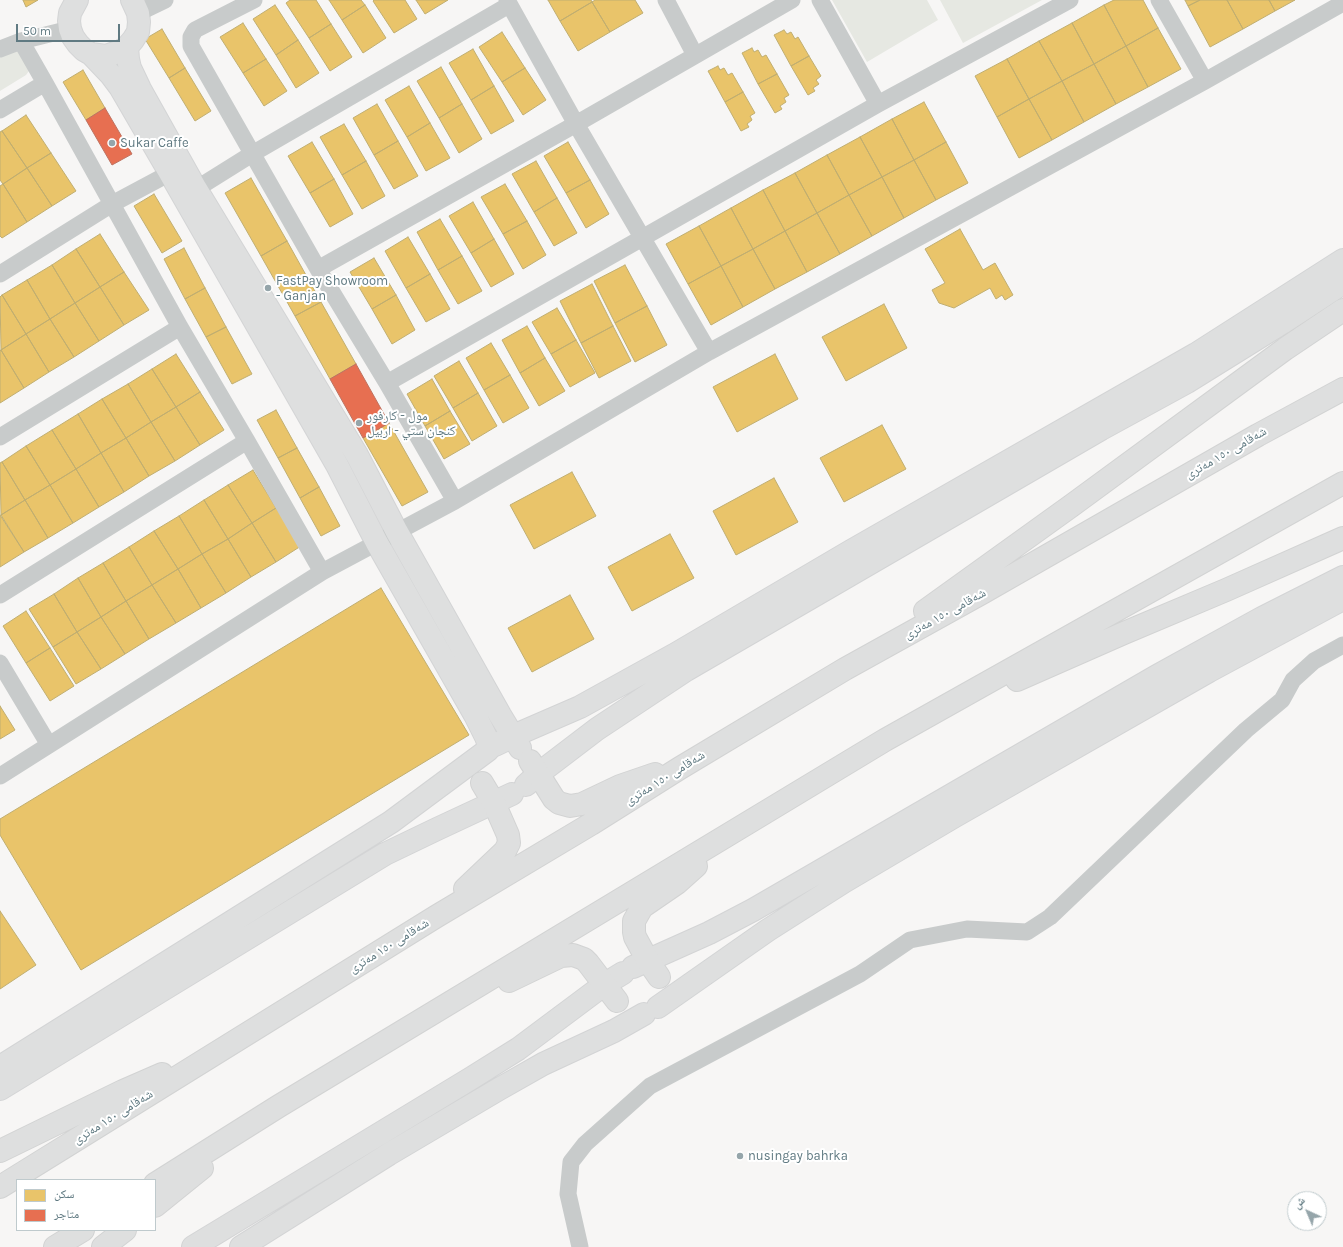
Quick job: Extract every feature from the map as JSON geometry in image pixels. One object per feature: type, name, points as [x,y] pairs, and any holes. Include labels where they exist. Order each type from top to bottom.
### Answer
[{"type":"main road","points":[[74,2],[69,21],[70,29],[78,44],[91,54],[120,87],[337,465],[377,543],[476,715],[486,737],[513,773]]},
{"type":"main road","points":[[91,54],[106,56],[121,52],[128,47],[138,32],[139,22],[135,6]]},
{"type":"main road","points":[[128,47],[128,59],[135,80],[196,189],[356,455],[397,532],[513,773],[509,839],[505,851],[437,916]]},
{"type":"main road","points":[[0,1089],[300,904],[385,854],[437,828],[513,773],[580,707],[674,655],[858,547],[1196,354],[1343,260]]},
{"type":"main road","points":[[0,1067],[391,822],[513,773],[598,729],[686,670],[1101,429],[1188,382],[1343,283]]},
{"type":"main road","points":[[845,669],[1285,349],[1343,310]]},
{"type":"main road","name":"شەقامی ١٥٠ مەتری","points":[[0,1187],[437,916],[845,669],[982,593],[1258,435],[1343,389]]},
{"type":"main road","points":[[337,465],[356,455]]},
{"type":"main road","points":[[156,1183],[279,1106],[885,740],[1343,483]]},
{"type":"main road","points":[[885,740],[1124,633],[1343,538]]},
{"type":"main road","points":[[193,1247],[482,1072],[631,977],[753,910],[1157,676],[1262,618],[1343,577]]},
{"type":"main road","points":[[240,1247],[389,1154],[499,1089],[543,1064],[614,1031],[651,1011],[768,930],[845,881],[955,816],[1168,694],[1343,599]]},
{"type":"main road","points":[[513,773],[482,783],[479,774],[479,765],[482,757],[513,773],[559,803],[576,806],[620,786],[680,768]]},
{"type":"main road","points":[[462,996],[509,981],[567,955],[579,956],[631,977],[663,984],[664,992],[662,1000],[651,1011],[636,1015],[622,1008],[631,977],[634,921],[636,916],[642,907],[660,896],[692,870],[721,839]]},
{"type":"main road","points":[[0,1151],[122,1091],[234,1042]]},
{"type":"main road","points":[[156,1205],[279,1106]]},
{"type":"main road","points":[[55,1247],[80,1231]]},
{"type":"main road","points":[[103,1247],[124,1231]]},
{"type":"street","points":[[135,6],[165,0]]},
{"type":"street","points":[[254,0],[195,30],[191,37],[191,46],[318,269],[387,383],[455,501]]},
{"type":"street","points":[[666,0],[696,55]]},
{"type":"street","points":[[318,269],[576,124],[792,0]]},
{"type":"street","points":[[820,0],[878,104]]},
{"type":"street","points":[[387,383],[878,104],[1070,0]]},
{"type":"street","points":[[1159,0],[1205,81]]},
{"type":"street","points":[[196,189],[252,154],[508,2],[576,124],[709,352]]},
{"type":"street","points":[[0,776],[322,572],[455,501],[709,352],[1205,81],[1343,3]]},
{"type":"street","points":[[0,49],[70,29]]},
{"type":"street","points":[[21,42],[180,327],[322,572]]},
{"type":"street","points":[[0,110],[45,83]]},
{"type":"street","points":[[0,274],[112,204],[170,174]]},
{"type":"street","points":[[0,437],[180,327]]},
{"type":"street","points":[[0,595],[247,441]]},
{"type":"street","points":[[580,1247],[568,1194],[571,1162],[585,1144],[650,1086],[860,974],[910,940],[967,929],[1027,932],[1050,917],[1246,730],[1282,700],[1293,680],[1314,661],[1343,645]]},
{"type":"street","points":[[0,663],[49,745]]},
{"type":"shaded area","points":[[832,0],[927,0],[938,20],[867,62]]},
{"type":"shaded area","points":[[940,0],[1042,0],[963,43]]},
{"type":"shaded area","points":[[17,48],[29,71],[26,75],[0,91],[0,54]]},
{"type":"building: سكن","points":[[23,0],[38,0],[26,7]]},
{"type":"building: سكن","points":[[290,0],[316,0],[331,24],[309,38],[286,3]]},
{"type":"building: سكن","points":[[329,0],[361,0],[365,5],[342,20]]},
{"type":"building: سكن","points":[[405,0],[417,19],[394,33],[373,1]]},
{"type":"building: سكن","points":[[416,0],[448,0],[425,14]]},
{"type":"building: سكن","points":[[548,0],[591,0],[592,2],[560,21]]},
{"type":"building: سكن","points":[[595,0],[635,0],[643,13],[610,32],[592,2]]},
{"type":"building: سكن","points":[[1114,0],[1143,0],[1158,28],[1126,46],[1104,5]]},
{"type":"building: سكن","points":[[1185,0],[1200,0],[1188,6]]},
{"type":"building: سكن","points":[[1200,0],[1227,0],[1243,29],[1210,47],[1188,6]]},
{"type":"building: سكن","points":[[1227,0],[1269,0],[1275,11],[1243,29]]},
{"type":"building: سكن","points":[[1269,0],[1295,0],[1275,11]]},
{"type":"building: سكن","points":[[592,2],[610,32],[578,51],[560,21]]},
{"type":"building: سكن","points":[[275,5],[298,40],[276,55],[253,19]]},
{"type":"building: سكن","points":[[365,5],[386,38],[363,53],[342,20]]},
{"type":"building: سكن","points":[[1104,5],[1126,46],[1094,64],[1072,23]]},
{"type":"building: سكن","points":[[243,23],[266,59],[243,73],[220,37]]},
{"type":"building: سكن","points":[[1072,23],[1094,64],[1062,81],[1039,41]]},
{"type":"building: سكن","points":[[331,24],[352,57],[330,71],[309,38]]},
{"type":"building: سكن","points":[[1158,28],[1181,69],[1148,87],[1126,46]]},
{"type":"building: سكن","points":[[162,29],[185,68],[169,78],[145,39]]},
{"type":"building: سكن","points":[[784,30],[787,34],[791,32],[795,39],[798,37],[809,56],[791,66],[774,35]]},
{"type":"building: سكن","points":[[502,32],[525,68],[502,82],[479,47]]},
{"type":"building: سكن","points":[[298,40],[319,73],[296,88],[276,55]]},
{"type":"building: سكن","points":[[1039,41],[1062,81],[1029,99],[1007,59]]},
{"type":"building: سكن","points":[[1126,46],[1148,87],[1116,104],[1094,64]]},
{"type":"building: سكن","points":[[752,48],[754,52],[758,50],[762,57],[766,55],[777,74],[758,84],[742,53]]},
{"type":"building: سكن","points":[[473,49],[494,86],[471,100],[449,63]]},
{"type":"building: سكن","points":[[809,56],[821,76],[816,80],[819,84],[813,88],[815,91],[808,95],[791,66]]},
{"type":"building: سكن","points":[[266,59],[287,91],[264,106],[243,73]]},
{"type":"building: سكن","points":[[1007,59],[1029,99],[997,117],[975,76]]},
{"type":"building: سكن","points":[[1094,64],[1116,104],[1084,122],[1062,81]]},
{"type":"building: سكن","points":[[718,66],[720,70],[724,68],[728,75],[732,73],[743,92],[725,102],[708,71]]},
{"type":"building: سكن","points":[[441,67],[462,104],[439,118],[417,81]]},
{"type":"building: سكن","points":[[185,68],[211,111],[195,121],[169,78]]},
{"type":"building: سكن","points":[[525,68],[546,100],[523,115],[502,82]]},
{"type":"building: سكن","points":[[83,70],[105,108],[86,120],[63,82]]},
{"type":"building: سكن","points":[[777,74],[789,95],[784,98],[786,102],[780,106],[782,109],[775,113],[758,84]]},
{"type":"building: سكن","points":[[1062,81],[1084,122],[1052,140],[1029,99]]},
{"type":"building: سكن","points":[[409,86],[430,123],[407,137],[385,100]]},
{"type":"building: سكن","points":[[494,86],[514,121],[491,134],[471,100]]},
{"type":"building: سكن","points":[[743,92],[755,113],[750,116],[752,120],[747,124],[749,127],[741,131],[725,102]]},
{"type":"building: سكن","points":[[1029,99],[1052,140],[1019,158],[997,117]]},
{"type":"building: سكن","points":[[924,102],[946,142],[914,160],[892,119]]},
{"type":"building: سكن","points":[[377,104],[398,141],[374,155],[353,118]]},
{"type":"building: سكن","points":[[462,104],[482,139],[459,153],[439,118]]},
{"type":"building: سكن","points":[[26,115],[51,153],[27,168],[2,131]]},
{"type":"building: سكن","points":[[892,119],[914,160],[882,177],[860,137]]},
{"type":"building: سكن","points":[[430,123],[450,158],[426,171],[407,137]]},
{"type":"building: سكن","points":[[344,124],[366,161],[342,175],[320,137]]},
{"type":"building: سكن","points":[[2,131],[27,168],[3,184],[0,180],[0,132]]},
{"type":"building: سكن","points":[[860,137],[882,177],[849,195],[827,155]]},
{"type":"building: سكن","points":[[398,141],[418,176],[394,189],[374,155]]},
{"type":"building: سكن","points":[[312,142],[334,179],[310,193],[288,156]]},
{"type":"building: سكن","points":[[568,142],[590,180],[566,193],[544,156]]},
{"type":"building: سكن","points":[[946,142],[968,183],[936,200],[914,160]]},
{"type":"building: سكن","points":[[51,153],[76,191],[52,206],[27,168]]},
{"type":"building: سكن","points":[[827,155],[849,195],[817,213],[795,173]]},
{"type":"building: سكن","points":[[914,160],[936,200],[904,218],[882,177]]},
{"type":"building: سكن","points":[[366,161],[385,196],[362,209],[342,175]]},
{"type":"building: سكن","points":[[536,161],[557,198],[534,212],[512,174]]},
{"type":"building: سكن","points":[[27,168],[52,206],[27,222],[3,184]]},
{"type":"building: سكن","points":[[795,173],[817,213],[785,231],[763,190]]},
{"type":"building: سكن","points":[[882,177],[904,218],[872,236],[849,195]]},
{"type":"building: سكن","points":[[251,178],[287,241],[261,256],[225,193]]},
{"type":"building: سكن","points":[[334,179],[353,214],[330,227],[310,193]]},
{"type":"building: سكن","points":[[590,180],[609,214],[586,228],[566,193]]},
{"type":"building: سكن","points":[[3,184],[27,222],[2,238],[0,236],[0,186]]},
{"type":"building: سكن","points":[[505,184],[527,221],[503,234],[481,197]]},
{"type":"building: سكن","points":[[763,190],[785,231],[753,249],[731,208]]},
{"type":"building: سكن","points":[[154,194],[182,241],[162,253],[134,206]]},
{"type":"building: سكن","points":[[849,195],[872,236],[840,254],[817,213]]},
{"type":"building: سكن","points":[[557,198],[577,233],[554,246],[534,212]]},
{"type":"building: سكن","points":[[473,202],[494,239],[471,253],[449,216]]},
{"type":"building: سكن","points":[[731,208],[753,249],[721,266],[699,226]]},
{"type":"building: سكن","points":[[817,213],[840,254],[807,272],[785,231]]},
{"type":"building: سكن","points":[[440,219],[462,256],[438,270],[417,232]]},
{"type":"building: سكن","points":[[527,221],[546,255],[523,269],[503,234]]},
{"type":"building: سكن","points":[[699,226],[721,266],[688,284],[666,244]]},
{"type":"building: سكن","points":[[960,229],[983,270],[995,263],[1013,295],[1005,300],[1002,295],[996,299],[990,288],[954,308],[939,303],[932,290],[945,283],[925,249]]},
{"type":"building: سكن","points":[[785,231],[807,272],[775,289],[753,249]]},
{"type":"building: سكن","points":[[100,234],[124,272],[100,287],[76,249]]},
{"type":"building: سكن","points":[[408,237],[430,274],[406,288],[385,251]]},
{"type":"building: سكن","points":[[494,239],[514,274],[491,287],[471,253]]},
{"type":"building: سكن","points":[[287,241],[321,302],[295,316],[261,256]]},
{"type":"building: سكن","points":[[184,248],[205,288],[185,299],[164,259]]},
{"type":"building: سكن","points":[[76,249],[100,287],[75,303],[52,265]]},
{"type":"building: سكن","points":[[753,249],[775,289],[743,307],[721,266]]},
{"type":"building: سكن","points":[[462,256],[482,291],[458,304],[438,270]]},
{"type":"building: سكن","points":[[374,258],[396,295],[372,309],[350,272]]},
{"type":"building: سكن","points":[[52,265],[75,303],[50,319],[27,280]]},
{"type":"building: سكن","points":[[625,265],[647,306],[615,323],[594,281]]},
{"type":"building: سكن","points":[[721,266],[743,307],[711,325],[688,284]]},
{"type":"building: سكن","points":[[124,272],[149,310],[124,325],[100,287]]},
{"type":"building: سكن","points":[[430,274],[450,309],[426,322],[406,288]]},
{"type":"building: سكن","points":[[27,280],[50,319],[26,334],[2,295]]},
{"type":"building: سكن","points":[[592,284],[613,326],[581,343],[560,301]]},
{"type":"building: سكن","points":[[100,287],[124,325],[99,341],[75,303]]},
{"type":"building: سكن","points":[[205,288],[226,327],[206,337],[185,299]]},
{"type":"building: سكن","points":[[2,295],[26,334],[1,350],[0,297]]},
{"type":"building: سكن","points":[[396,295],[415,330],[392,344],[372,309]]},
{"type":"building: سكن","points":[[321,302],[356,364],[330,379],[295,316]]},
{"type":"building: سكن","points":[[75,303],[99,341],[74,357],[50,319]]},
{"type":"building: سكن","points":[[884,304],[907,348],[846,381],[822,337]]},
{"type":"building: سكن","points":[[647,306],[667,345],[635,362],[615,323]]},
{"type":"building: سكن","points":[[557,308],[576,340],[551,354],[532,322]]},
{"type":"building: سكن","points":[[50,319],[74,357],[49,372],[26,334]]},
{"type":"building: سكن","points":[[527,326],[545,358],[520,373],[502,340]]},
{"type":"building: سكن","points":[[613,326],[631,361],[599,378],[581,343]]},
{"type":"building: سكن","points":[[226,327],[252,374],[232,384],[206,337]]},
{"type":"building: سكن","points":[[26,334],[49,372],[24,388],[1,350]]},
{"type":"building: سكن","points":[[576,340],[595,373],[570,387],[551,354]]},
{"type":"building: سكن","points":[[491,343],[510,375],[484,390],[466,358]]},
{"type":"building: سكن","points":[[1,350],[24,388],[0,403],[0,351]]},
{"type":"building: سكن","points":[[176,354],[200,392],[176,407],[152,369]]},
{"type":"building: سكن","points":[[775,354],[798,399],[737,432],[713,387]]},
{"type":"building: سكن","points":[[545,358],[565,391],[539,406],[520,373]]},
{"type":"building: سكن","points":[[459,361],[478,393],[453,408],[434,376]]},
{"type":"building: سكن","points":[[152,369],[176,407],[151,422],[128,384]]},
{"type":"building: سكن","points":[[510,375],[529,408],[503,423],[484,390]]},
{"type":"building: سكن","points":[[432,379],[450,411],[425,426],[407,394]]},
{"type":"building: سكن","points":[[128,384],[151,422],[126,438],[102,399]]},
{"type":"building: سكن","points":[[200,392],[224,430],[200,445],[176,407]]},
{"type":"building: سكن","points":[[478,393],[497,426],[472,441],[453,408]]},
{"type":"building: سكن","points":[[102,399],[126,438],[101,453],[78,414]]},
{"type":"building: سكن","points":[[176,407],[200,445],[175,461],[151,422]]},
{"type":"building: سكن","points":[[276,410],[297,448],[278,458],[257,420]]},
{"type":"building: سكن","points":[[450,411],[470,444],[444,459],[425,426]]},
{"type":"building: سكن","points":[[78,414],[101,453],[76,469],[52,430]]},
{"type":"building: سكن","points":[[151,422],[175,461],[149,476],[126,438]]},
{"type":"building: سكن","points":[[389,423],[428,492],[402,506],[363,438]]},
{"type":"building: سكن","points":[[882,425],[906,469],[844,502],[820,458]]},
{"type":"building: سكن","points":[[52,430],[76,469],[50,485],[26,446]]},
{"type":"building: سكن","points":[[126,438],[149,476],[124,492],[101,453]]},
{"type":"building: سكن","points":[[26,446],[50,485],[25,500],[2,462]]},
{"type":"building: سكن","points":[[297,448],[319,487],[300,498],[278,458]]},
{"type":"building: سكن","points":[[101,453],[124,492],[99,507],[76,469]]},
{"type":"building: سكن","points":[[2,462],[25,500],[1,515],[0,463]]},
{"type":"building: سكن","points":[[76,469],[99,507],[73,523],[50,485]]},
{"type":"building: سكن","points":[[253,470],[276,508],[252,523],[228,485]]},
{"type":"building: سكن","points":[[572,472],[596,516],[534,549],[510,505]]},
{"type":"building: سكن","points":[[774,478],[798,522],[736,555],[713,511]]},
{"type":"building: سكن","points":[[50,485],[73,523],[48,538],[25,500]]},
{"type":"building: سكن","points":[[228,485],[252,523],[228,539],[204,500]]},
{"type":"building: سكن","points":[[319,487],[340,526],[321,536],[300,498]]},
{"type":"building: سكن","points":[[25,500],[48,538],[24,552],[1,515]]},
{"type":"building: سكن","points":[[204,500],[228,539],[202,554],[179,516]]},
{"type":"building: سكن","points":[[276,508],[301,546],[276,562],[252,523]]},
{"type":"building: سكن","points":[[0,515],[24,552],[0,567]]},
{"type":"building: سكن","points":[[179,516],[202,554],[178,569],[154,531]]},
{"type":"building: سكن","points":[[252,523],[276,562],[251,577],[228,539]]},
{"type":"building: سكن","points":[[154,531],[178,569],[152,585],[129,547]]},
{"type":"building: سكن","points":[[670,534],[694,578],[632,611],[608,567]]},
{"type":"building: سكن","points":[[228,539],[251,577],[226,593],[202,554]]},
{"type":"building: سكن","points":[[129,547],[152,585],[126,601],[103,563]]},
{"type":"building: سكن","points":[[202,554],[226,593],[201,608],[178,569]]},
{"type":"building: سكن","points":[[103,563],[126,601],[101,617],[78,578]]},
{"type":"building: سكن","points":[[178,569],[201,608],[176,623],[152,585]]},
{"type":"building: سكن","points":[[78,578],[101,617],[77,632],[54,594]]},
{"type":"building: سكن","points":[[152,585],[176,623],[149,639],[126,601]]},
{"type":"building: سكن","points":[[381,588],[469,735],[81,970],[0,835],[0,819]]},
{"type":"building: سكن","points":[[54,594],[77,632],[53,647],[29,609]]},
{"type":"building: سكن","points":[[570,595],[594,639],[532,672],[508,628]]},
{"type":"building: سكن","points":[[126,601],[149,639],[125,654],[101,617]]},
{"type":"building: سكن","points":[[26,611],[50,648],[26,663],[3,626]]},
{"type":"building: سكن","points":[[101,617],[125,654],[101,669],[77,632]]},
{"type":"building: سكن","points":[[77,632],[101,669],[76,684],[53,647]]},
{"type":"building: سكن","points":[[50,648],[74,686],[50,701],[26,663]]},
{"type":"building: سكن","points":[[0,706],[15,730],[0,739]]},
{"type":"building: سكن","points":[[0,911],[36,965],[0,989]]},
{"type":"building: متاجر","points":[[105,108],[132,154],[112,165],[86,120]]},
{"type":"building: متاجر","points":[[356,364],[389,423],[363,438],[330,379]]},
{"type":"place","name":"Sukar Caffe","points":[[112,143]]},
{"type":"place","name":"FastPay Showroom - Ganjan","points":[[268,288]]},
{"type":"place","name":"مول - كارفور كنجان ستي - اربيل","points":[[359,423]]},
{"type":"place","name":"nusingay bahrka","points":[[740,1156]]}]
